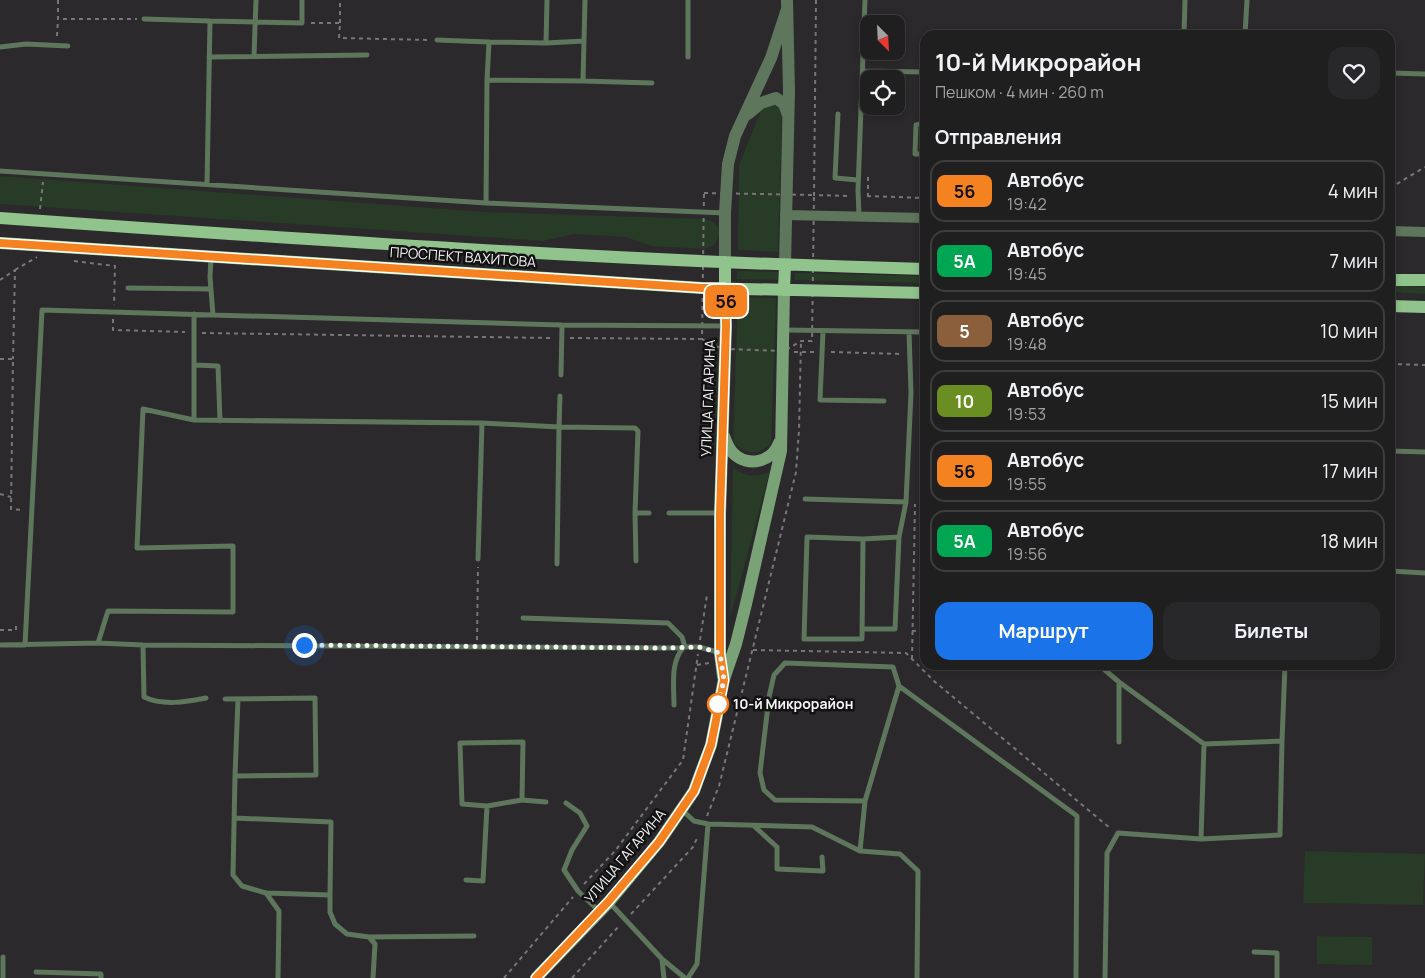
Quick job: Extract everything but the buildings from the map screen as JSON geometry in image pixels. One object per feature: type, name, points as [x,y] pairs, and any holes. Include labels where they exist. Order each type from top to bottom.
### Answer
[{"type":"main road","name":"ПРОСПЕКТ ВАХИТОВА","points":[[0,218],[278,238],[725,262],[920,269]]},
{"type":"main road","name":"ПРОСПЕКТ ВАХИТОВА","points":[[0,243],[211,255],[702,288],[920,293]]},
{"type":"main road","name":"УЛИЦА ГАГАРИНА","points":[[724,680],[720,653],[720,514],[726,326],[725,262]]},
{"type":"main road","name":"УЛИЦА ГАГАРИНА","points":[[536,978],[599,912],[659,842],[694,791],[711,745],[724,680],[736,644],[746,604],[781,451],[785,264]]},
{"type":"main road","points":[[1395,280],[1425,280]]},
{"type":"main road","points":[[1395,306],[1425,307]]},
{"type":"main road","points":[[722,430],[726,443],[732,453],[741,459],[752,462],[764,460],[773,454],[779,445],[782,431]]},
{"type":"street","name":"УЛИЦА ГАГАРИНА","points":[[785,264],[789,118],[787,4]]},
{"type":"street","name":"УЛИЦА ГАГАРИНА","points":[[725,262],[728,164],[742,120],[771,58],[787,4]]},
{"type":"street","points":[[742,120],[761,103],[776,98],[784,104],[789,118]]},
{"type":"street","points":[[785,215],[920,218]]},
{"type":"street","points":[[1395,231],[1425,232]]},
{"type":"lane","points":[[254,56],[256,0]]},
{"type":"lane","points":[[144,19],[302,22],[302,0]]},
{"type":"lane","points":[[546,43],[547,0]]},
{"type":"lane","points":[[583,81],[585,0]]},
{"type":"lane","points":[[688,0],[688,57]]},
{"type":"lane","points":[[863,70],[866,0]]},
{"type":"lane","points":[[1184,30],[1185,0]]},
{"type":"lane","points":[[1245,30],[1246,0]]},
{"type":"lane","points":[[207,184],[210,21]]},
{"type":"lane","points":[[437,40],[546,43],[584,41]]},
{"type":"lane","points":[[486,203],[489,42]]},
{"type":"lane","points":[[0,46],[26,44],[68,46]]},
{"type":"lane","points":[[209,57],[367,54]]},
{"type":"lane","points":[[905,72],[920,72]]},
{"type":"lane","points":[[1395,73],[1425,74]]},
{"type":"lane","points":[[488,80],[652,83]]},
{"type":"lane","points":[[838,114],[835,178],[858,180]]},
{"type":"lane","points":[[859,216],[858,180],[861,115]]},
{"type":"lane","points":[[920,124],[916,125],[915,154],[920,154]]},
{"type":"lane","points":[[0,171],[486,203],[725,213]]},
{"type":"lane","points":[[211,255],[213,315]]},
{"type":"lane","points":[[128,288],[211,289]]},
{"type":"lane","points":[[25,645],[42,310],[562,324],[726,326]]},
{"type":"lane","points":[[194,314],[194,420]]},
{"type":"lane","points":[[561,375],[562,324]]},
{"type":"lane","points":[[784,330],[920,332]]},
{"type":"lane","points":[[823,331],[820,400],[884,400]]},
{"type":"lane","points":[[862,629],[895,629],[899,537],[906,502],[911,393],[909,332]]},
{"type":"lane","points":[[194,365],[218,366],[220,421]]},
{"type":"lane","points":[[557,564],[560,396]]},
{"type":"lane","points":[[98,643],[108,610],[233,612],[233,546],[137,548],[143,409],[194,420],[482,423],[634,428],[638,431],[635,513],[636,561]]},
{"type":"lane","points":[[478,559],[482,423]]},
{"type":"lane","points":[[1395,451],[1425,452]]},
{"type":"lane","points":[[805,499],[906,502]]},
{"type":"lane","points":[[635,513],[649,512]]},
{"type":"lane","points":[[669,513],[720,514]]},
{"type":"lane","points":[[863,539],[862,639],[804,639],[807,538],[863,539],[899,537]]},
{"type":"lane","points":[[1395,571],[1425,573]]},
{"type":"lane","points":[[523,618],[668,623],[682,637],[684,648]]},
{"type":"lane","points":[[0,646],[98,643],[143,645],[699,647],[720,653]]},
{"type":"lane","points":[[143,645],[144,697],[154,702],[188,702],[206,698]]},
{"type":"lane","points":[[674,705],[674,666],[679,653],[684,648]]},
{"type":"lane","points":[[860,851],[865,801],[899,686],[893,667],[786,663],[774,675],[768,697],[760,772],[764,790],[775,800],[865,801]]},
{"type":"lane","points":[[1105,670],[1118,682],[1204,744],[1282,741]]},
{"type":"lane","points":[[1105,978],[1106,853],[1118,833],[1201,839],[1280,836],[1285,670]]},
{"type":"lane","points":[[1118,682],[1118,742]]},
{"type":"lane","points":[[899,686],[1077,816],[1076,978]]},
{"type":"lane","points":[[225,699],[315,698],[316,775],[235,776]]},
{"type":"lane","points":[[238,699],[234,875],[242,886],[266,893],[330,896]]},
{"type":"lane","points":[[522,800],[523,742],[460,743],[462,804],[487,806],[522,800],[546,802]]},
{"type":"lane","points":[[1201,839],[1204,744]]},
{"type":"lane","points":[[566,803],[580,813],[587,826],[572,850],[564,870],[578,891],[599,912]]},
{"type":"lane","points":[[466,880],[483,881],[487,806]]},
{"type":"lane","points":[[682,809],[694,821],[708,824],[812,827],[860,851],[900,854],[918,871],[917,978]]},
{"type":"lane","points":[[234,818],[332,822],[330,912],[335,924],[348,934],[369,937],[474,936]]},
{"type":"lane","points":[[608,902],[662,959],[686,978],[697,964],[708,824]]},
{"type":"lane","points":[[754,826],[777,847],[777,870],[823,871],[822,857]]},
{"type":"lane","points":[[266,893],[279,911],[278,978]]},
{"type":"lane","points":[[369,937],[376,944],[373,978]]},
{"type":"lane","points":[[1254,952],[1277,952],[1277,978]]},
{"type":"lane","points":[[3,957],[3,978]]},
{"type":"lane","points":[[662,959],[664,978]]},
{"type":"lane","points":[[36,972],[101,974],[101,978]]},
{"type":"path","points":[[57,45],[58,0]]},
{"type":"path","points":[[340,0],[339,38],[437,40]]},
{"type":"path","points":[[816,0],[814,194],[920,198]]},
{"type":"path","points":[[58,19],[144,19]]},
{"type":"path","points":[[302,22],[340,24]]},
{"type":"path","points":[[1395,185],[1425,167]]},
{"type":"path","points":[[0,280],[15,270],[11,508],[27,510]]},
{"type":"path","points":[[712,346],[712,355]]},
{"type":"path","points":[[784,351],[920,354]]},
{"type":"path","points":[[0,359],[13,359]]},
{"type":"path","points":[[1395,364],[1425,365]]},
{"type":"path","points":[[0,494],[11,497]]},
{"type":"path","points":[[912,659],[915,502]]},
{"type":"path","points":[[477,647],[478,559]]},
{"type":"path","points":[[504,978],[578,891],[615,851],[683,760],[707,590]]},
{"type":"path","points":[[0,630],[16,630],[17,621]]},
{"type":"path","points":[[912,631],[920,630]]},
{"type":"green space","points":[[772,104],[778,106],[782,113],[778,252],[738,250],[739,165],[762,108]]},
{"type":"green space","points":[[0,176],[485,212],[706,219],[717,225],[719,236],[715,244],[705,249],[651,246],[626,237],[574,234],[544,241],[0,204]]},
{"type":"green space","points":[[737,271],[778,272],[778,280],[737,279]]},
{"type":"green space","points":[[795,273],[920,276],[920,283],[794,280]]},
{"type":"green space","points":[[1395,285],[1425,287],[1425,294],[1395,292]]},
{"type":"green space","points":[[738,297],[776,298],[771,443],[757,452],[742,449],[733,442]]},
{"type":"green space","points":[[733,467],[746,475],[760,475],[770,471],[730,618]]},
{"type":"green space","points":[[1305,851],[1425,854],[1423,905],[1303,903]]},
{"type":"green space","points":[[1317,936],[1372,937],[1372,965],[1317,964]]},
{"type":"bus line","name":"56","points":[[0,243],[725,288],[726,326],[720,514],[720,653],[724,680],[711,745],[694,791],[659,842],[608,902],[536,978]]},
{"type":"place","name":"10-й Микрорайон","points":[[718,704]]},
{"type":"route","points":[[304,645],[699,647],[720,653],[724,680],[718,704]]}]
